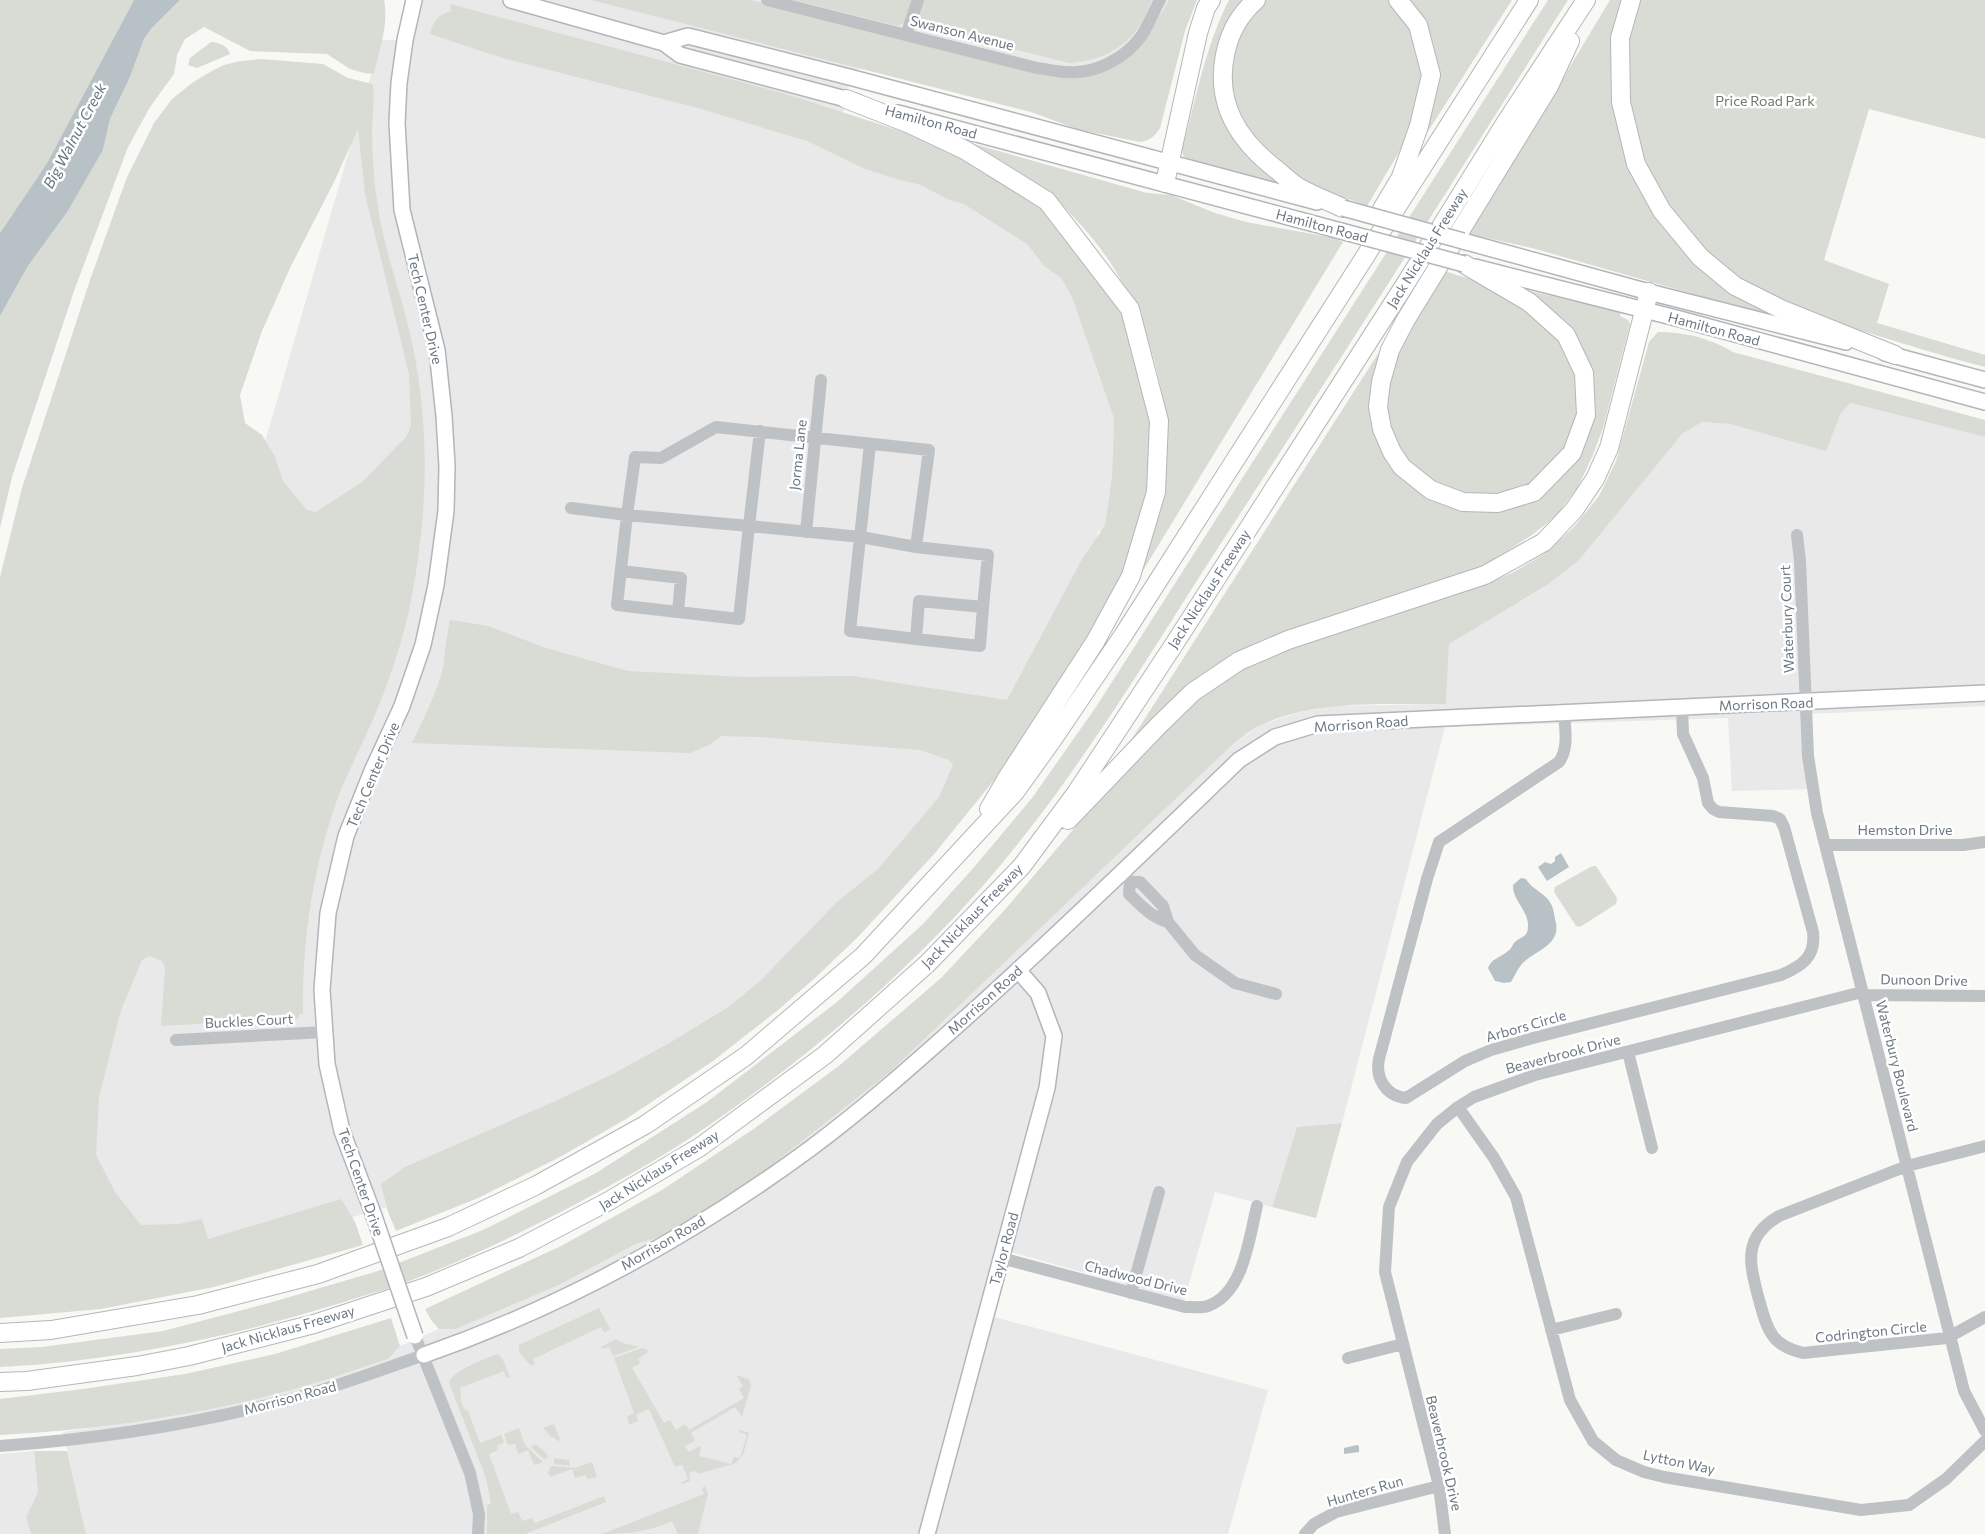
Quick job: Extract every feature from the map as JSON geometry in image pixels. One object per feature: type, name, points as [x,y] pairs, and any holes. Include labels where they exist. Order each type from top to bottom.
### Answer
[{"type":"highway","points":[[1165,183],[1198,33],[1206,8],[1211,0]]},
{"type":"highway","points":[[1256,0],[1247,8],[1229,37],[1222,70],[1226,105],[1241,136],[1266,162],[1298,187],[1343,208]]},
{"type":"highway","points":[[1250,438],[1401,177],[1420,126],[1431,75],[1418,25],[1398,0]]},
{"type":"highway","points":[[0,1334],[51,1330],[198,1305],[318,1274],[448,1227],[536,1186],[645,1125],[746,1056],[863,956],[1015,792],[1053,739],[1124,634],[1529,0]]},
{"type":"highway","points":[[1464,264],[1529,302],[1566,335],[1584,373],[1586,415],[1572,453],[1534,492],[1498,503],[1463,502],[1431,490],[1402,467],[1392,452],[1382,429],[1378,407],[1381,382],[1390,350],[1405,321],[1549,86],[1587,0]]},
{"type":"highway","name":"Jack Nicklaus Freeway","points":[[0,1382],[27,1381],[137,1366],[189,1356],[314,1324],[426,1286],[519,1248],[608,1202],[700,1146],[826,1055],[928,963],[1022,866],[1076,793],[1173,646],[1406,283],[1506,122],[1587,0]]},
{"type":"highway","points":[[1631,0],[1620,38],[1621,102],[1636,164],[1662,211],[1700,257],[1735,286],[1781,309],[1895,355]]},
{"type":"highway","points":[[846,99],[910,124],[965,150],[1047,200],[1130,309],[1159,421],[1156,492],[1131,576],[1095,642],[1007,778],[973,838]]},
{"type":"highway","points":[[1022,866],[1158,726],[1194,692],[1239,661],[1288,640],[1486,575],[1544,542],[1574,510],[1595,478],[1609,448],[1646,311],[1649,292]]},
{"type":"main road","name":"Tech Center Drive","points":[[414,0],[405,40],[399,82],[397,123],[401,200],[437,350],[447,466],[446,511],[436,584],[423,645],[402,706],[372,770],[344,846],[328,913],[322,990],[327,1064],[342,1131],[374,1216],[415,1336]]},
{"type":"main road","name":"Hamilton Road","points":[[511,0],[664,43],[680,56],[1165,183],[1985,402]]},
{"type":"main road","name":"Hamilton Road","points":[[664,43],[688,36],[1343,208],[1649,292],[1985,380]]},
{"type":"main road","name":"Morrison Road","points":[[424,1355],[459,1343],[567,1295],[673,1239],[738,1199],[810,1148],[866,1105],[917,1062],[1018,970],[1126,877],[1239,760],[1275,737],[1318,724],[1985,694]]},
{"type":"main road","name":"Taylor Road","points":[[927,1534],[1047,1088],[1054,1036],[1038,993],[1018,970]]},
{"type":"street","name":"Swanson Avenue","points":[[767,0],[1037,68],[1068,72],[1087,71],[1106,65],[1123,55],[1141,36],[1160,0]]},
{"type":"street","points":[[906,35],[918,0]]},
{"type":"street","name":"Jorma Lane","points":[[806,532],[821,380]]},
{"type":"street","points":[[760,431],[739,619],[617,605],[635,457],[661,458],[716,427],[760,431],[929,450],[916,546]]},
{"type":"street","points":[[571,508],[861,537],[988,555],[980,646],[850,631],[861,537],[870,444]]},
{"type":"street","name":"Waterbury Court","points":[[1798,535],[1806,702]]},
{"type":"street","points":[[621,571],[681,578],[678,612]]},
{"type":"street","points":[[916,639],[919,601],[983,607]]},
{"type":"street","name":"Waterbury Boulevard","points":[[1806,702],[1808,756],[1824,845],[1964,1391],[1985,1431]]},
{"type":"street","name":"Arbors Circle","points":[[1564,713],[1566,744],[1564,756],[1560,762],[1439,842],[1427,879],[1378,1059],[1377,1069],[1379,1078],[1390,1093],[1398,1098],[1406,1098],[1466,1061],[1491,1050],[1780,975],[1804,962],[1810,955],[1813,949],[1813,932],[1784,827],[1780,819],[1773,816],[1719,812],[1713,809],[1708,803],[1703,778],[1683,734],[1682,707]]},
{"type":"street","name":"Hemston Drive","points":[[1824,845],[1963,845],[1985,842]]},
{"type":"street","points":[[1126,877],[1140,882],[1163,906],[1168,922],[1196,955],[1235,982],[1276,994]]},
{"type":"street","name":"Dunoon Drive","points":[[1863,993],[1985,996]]},
{"type":"street","name":"Beaverbrook Drive","points":[[1445,1534],[1439,1486],[1385,1272],[1390,1207],[1407,1162],[1437,1124],[1474,1097],[1535,1075],[1863,993]]},
{"type":"street","name":"Buckles Court","points":[[176,1040],[325,1032]]},
{"type":"street","points":[[1628,1052],[1652,1148]]},
{"type":"street","name":"Lytton Way","points":[[1458,1107],[1494,1158],[1516,1197],[1570,1400],[1593,1441],[1616,1460],[1644,1472],[1861,1510],[1909,1505],[1946,1479],[1985,1441]]},
{"type":"street","name":"Codrington Circle","points":[[1950,1337],[1818,1353],[1803,1353],[1788,1348],[1774,1338],[1765,1322],[1752,1272],[1750,1253],[1756,1235],[1766,1224],[1779,1216],[1906,1166],[1985,1146]]},
{"type":"street","points":[[1131,1293],[1159,1192]]},
{"type":"street","name":"Chadwood Drive","points":[[1001,1258],[1185,1307],[1207,1307],[1227,1296],[1239,1276],[1257,1206]]},
{"type":"street","points":[[1552,1330],[1616,1314]]},
{"type":"street","points":[[1950,1337],[1985,1317]]},
{"type":"street","name":"Tech Center Drive","points":[[415,1336],[470,1473],[479,1514],[478,1534]]},
{"type":"street","points":[[1348,1358],[1403,1344]]},
{"type":"street","name":"Morrison Road","points":[[0,1446],[57,1442],[131,1432],[216,1416],[339,1385],[424,1355]]},
{"type":"street","name":"Hunters Run","points":[[1305,1534],[1314,1524],[1336,1512],[1439,1486]]},
{"type":"shaded area","points":[[414,0],[1186,0],[1131,86],[859,68],[847,89],[839,137],[1019,224],[1050,270],[1061,278],[1072,297],[1118,415],[1113,440],[1112,475],[1105,525],[1101,531],[1098,531],[1096,541],[1016,694],[934,822],[792,976],[441,1191],[231,1253],[24,1278],[381,40],[405,40]]},
{"type":"shaded area","points":[[1849,403],[1985,437],[1985,706],[1809,714],[1816,789],[1732,791],[1728,718],[1445,727],[1342,1123],[1297,1127],[1272,1207],[1215,1192],[1184,1301],[1011,1252],[994,1317],[1268,1390],[1228,1534],[86,1534],[63,1432],[169,1417],[273,1395],[388,1359],[400,1346],[439,1329],[456,1329],[559,1285],[636,1244],[654,1239],[688,1222],[757,1177],[890,1072],[1230,747],[1260,725],[1301,712],[1334,706],[1446,704],[1449,644],[1547,585],[1682,434],[1702,422],[1730,424],[1826,450],[1841,413]]},
{"type":"shaded area","points":[[34,1451],[38,1492],[26,1517],[31,1534],[0,1534],[0,1454]]},
{"type":"green space","points":[[0,0],[134,0],[47,163],[0,233]]},
{"type":"green space","points":[[180,0],[384,0],[384,28],[374,74],[350,69],[327,54],[250,51],[204,27],[185,39],[177,55],[174,74],[150,107],[128,147],[74,291],[12,477],[0,528],[0,316],[28,266],[68,211],[103,150],[110,119],[130,77],[144,39],[151,29]]},
{"type":"green space","points":[[591,0],[751,0],[1045,74],[1075,78],[1150,32],[1169,0],[1197,0],[1185,31],[1160,128],[1151,138],[1139,142],[1077,129],[1031,112]]},
{"type":"green space","points":[[793,0],[914,0],[904,23],[898,26]]},
{"type":"green space","points":[[922,0],[1152,0],[1140,25],[1126,41],[1100,57],[1069,63],[921,26],[917,18]]},
{"type":"green space","points":[[1229,0],[1249,0],[1218,90],[1277,179],[1275,182],[1190,160],[1182,152],[1207,55]]},
{"type":"green space","points":[[1264,0],[1390,0],[1412,23],[1426,80],[1411,132],[1367,206],[1327,191],[1298,176],[1270,157],[1239,119],[1229,80],[1233,50],[1245,24]]},
{"type":"green space","points":[[1406,0],[1512,0],[1427,133],[1423,132],[1435,94],[1437,80],[1436,54],[1427,29]]},
{"type":"green space","points":[[1548,0],[1568,0],[1355,336],[1109,717],[1048,805],[981,888],[915,958],[880,991],[806,1053],[690,1138],[625,1177],[557,1214],[453,1264],[381,1291],[302,1315],[217,1336],[131,1353],[44,1364],[0,1367],[0,1349],[42,1347],[163,1331],[269,1303],[378,1271],[483,1230],[596,1173],[707,1102],[837,1002],[923,924],[1032,798],[1096,707]]},
{"type":"green space","points":[[1610,0],[1625,0],[1615,84],[1669,228],[1778,313],[1777,318],[1532,248],[1469,234]]},
{"type":"green space","name":"Price Road Park","points":[[1638,0],[1985,0],[1985,139],[1869,109],[1824,260],[1889,284],[1877,323],[1985,355],[1985,367],[1833,321],[1779,301],[1730,273],[1702,249],[1668,206],[1650,173],[1637,138],[1629,99],[1628,59],[1633,19]]},
{"type":"green space","points":[[450,4],[786,94],[944,145],[1041,204],[1115,296],[1128,324],[1145,376],[1151,430],[1152,470],[1140,535],[1112,599],[1033,727],[999,774],[935,853],[858,937],[778,1010],[713,1061],[626,1119],[560,1157],[478,1198],[396,1231],[388,1212],[381,1184],[405,1167],[613,1074],[727,1008],[759,982],[837,902],[878,869],[939,797],[953,765],[949,760],[920,750],[758,737],[721,736],[709,745],[690,753],[412,743],[439,681],[444,662],[450,620],[488,626],[546,648],[628,671],[744,677],[853,676],[1007,700],[1081,561],[1105,525],[1112,475],[1114,418],[1072,297],[1061,278],[1044,266],[1028,245],[964,204],[947,199],[921,185],[863,168],[807,141],[698,108],[506,59],[430,34],[437,19],[451,11]]},
{"type":"green space","points":[[211,42],[223,45],[230,54],[197,68],[188,65],[190,58]]},
{"type":"green space","points":[[261,59],[323,64],[348,78],[373,84],[372,151],[378,208],[385,242],[412,343],[422,406],[425,469],[424,500],[417,564],[406,624],[393,668],[377,710],[338,797],[322,850],[307,931],[303,1014],[299,1014],[299,1018],[161,1026],[165,967],[162,961],[149,956],[142,960],[121,1010],[99,1097],[96,1155],[115,1192],[141,1225],[179,1224],[202,1219],[208,1239],[341,1199],[355,1222],[363,1245],[214,1287],[101,1309],[0,1318],[0,577],[22,488],[90,280],[127,177],[154,123],[172,99],[210,72],[224,65]],"holes":[[[358,129],[365,194],[409,374],[411,426],[406,437],[362,482],[316,512],[307,510],[283,481],[275,457],[262,435],[245,423],[240,395],[262,331],[291,266],[334,182]]]},
{"type":"green space","points":[[974,144],[1147,193],[1171,195],[1215,213],[1246,222],[1334,238],[1343,242],[1144,569],[1141,567],[1154,529],[1159,504],[1166,430],[1165,413],[1154,359],[1136,309],[1111,263],[1078,222],[1039,187],[974,147]]},
{"type":"green space","points":[[1444,271],[1474,280],[1531,309],[1572,355],[1582,396],[1568,451],[1532,485],[1487,498],[1444,490],[1405,458],[1392,439],[1386,416],[1386,389],[1399,344]]},
{"type":"green space","points":[[1529,291],[1621,311],[1620,316],[1628,320],[1630,324],[1603,428],[1592,457],[1578,487],[1556,516],[1532,535],[1471,574],[1258,647],[1126,748],[1383,346],[1383,439],[1453,504],[1546,490],[1562,477],[1573,463],[1593,419],[1594,395],[1591,370],[1529,294]]},
{"type":"green space","points":[[1658,332],[1678,333],[1697,337],[1733,352],[1985,420],[1985,437],[1850,403],[1841,413],[1826,451],[1730,424],[1702,422],[1682,434],[1579,560],[1547,585],[1449,644],[1446,704],[1376,704],[1329,707],[1305,711],[1261,725],[1230,747],[890,1072],[757,1177],[688,1222],[654,1239],[636,1244],[559,1285],[456,1329],[439,1329],[431,1320],[425,1309],[561,1246],[662,1190],[755,1128],[840,1065],[941,978],[1002,913],[1083,818],[1150,745],[1201,696],[1242,667],[1282,650],[1484,585],[1512,573],[1544,554],[1573,528],[1599,496],[1616,461],[1649,342]]},
{"type":"green space","points":[[1592,866],[1596,866],[1617,898],[1616,904],[1580,927],[1576,926],[1554,892],[1555,887]]},
{"type":"green space","points":[[1342,1123],[1316,1218],[1272,1207],[1297,1127]]},
{"type":"green space","points":[[599,1308],[610,1329],[604,1333],[601,1327],[533,1359],[535,1364],[531,1366],[519,1352],[519,1345]]},
{"type":"green space","points":[[391,1318],[400,1346],[388,1359],[301,1387],[239,1403],[137,1422],[69,1430],[0,1435],[0,1399],[185,1374],[275,1354]]},
{"type":"green space","points":[[616,1339],[639,1347],[613,1356],[610,1347],[602,1349],[601,1347]]},
{"type":"green space","points":[[642,1348],[648,1350],[647,1353],[638,1359],[640,1363],[632,1368],[664,1423],[670,1420],[676,1430],[685,1424],[689,1430],[744,1398],[739,1389],[743,1386],[736,1375],[749,1379],[751,1385],[742,1417],[735,1407],[691,1433],[695,1441],[685,1446],[689,1452],[700,1446],[699,1456],[731,1464],[734,1457],[740,1458],[747,1435],[739,1432],[740,1430],[749,1433],[743,1455],[736,1463],[698,1474],[695,1471],[689,1472],[690,1481],[681,1484],[688,1479],[682,1465],[675,1467],[649,1409],[636,1415],[638,1421],[629,1425],[627,1417],[634,1413],[614,1358]]},
{"type":"green space","points":[[498,1354],[502,1358],[510,1377],[506,1378],[504,1371],[460,1388],[460,1397],[464,1409],[468,1411],[480,1443],[501,1435],[504,1442],[497,1446],[498,1450],[489,1454],[511,1514],[518,1512],[522,1521],[532,1518],[535,1523],[604,1496],[606,1502],[525,1534],[487,1534],[487,1505],[491,1504],[486,1478],[449,1383],[451,1378],[462,1370]]},
{"type":"green space","points":[[554,1424],[561,1442],[550,1436],[543,1428]]},
{"type":"green space","points":[[519,1428],[525,1445],[543,1462],[534,1465],[528,1450],[518,1454],[515,1444],[508,1445],[504,1434]]},
{"type":"green space","points":[[536,1444],[548,1455],[547,1459],[544,1459],[531,1447]]},
{"type":"green space","points":[[34,1451],[67,1451],[86,1534],[31,1534],[26,1517],[38,1492]]},
{"type":"green space","points":[[554,1458],[569,1460],[570,1466],[554,1464]]},
{"type":"green space","points":[[592,1462],[597,1477],[588,1479],[585,1475],[575,1478],[572,1469],[550,1477],[548,1473],[550,1467],[554,1466],[575,1468]]},
{"type":"green space","points":[[705,1486],[708,1494],[698,1534],[678,1534],[672,1521],[638,1532],[602,1534],[704,1494],[702,1488]]},
{"type":"water","name":"Big Walnut Creek","points":[[134,0],[180,0],[151,29],[144,39],[130,77],[110,119],[103,150],[68,211],[28,266],[0,316],[0,233],[47,163]]},
{"type":"water","points":[[1561,853],[1569,867],[1547,881],[1538,867],[1545,862],[1551,864],[1555,861],[1555,857]]},
{"type":"water","points":[[1521,878],[1526,879],[1549,900],[1556,923],[1555,937],[1522,964],[1511,982],[1504,983],[1495,981],[1488,968],[1494,960],[1509,950],[1527,932],[1526,915],[1513,890],[1513,885]]},
{"type":"water","points":[[1359,1446],[1359,1452],[1344,1454],[1344,1448]]}]
